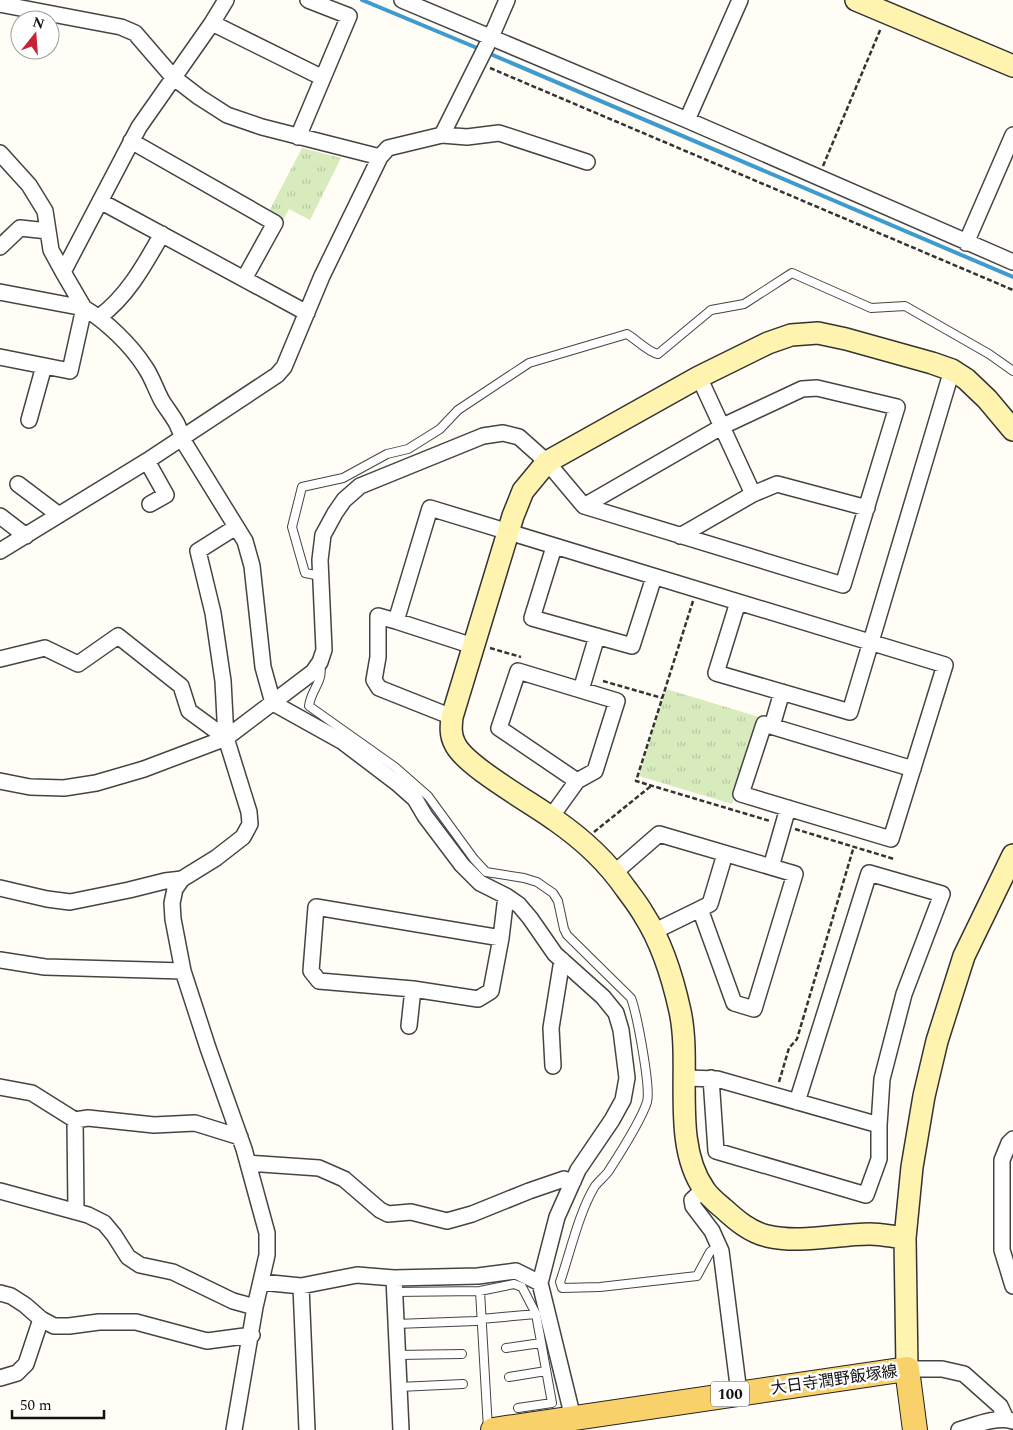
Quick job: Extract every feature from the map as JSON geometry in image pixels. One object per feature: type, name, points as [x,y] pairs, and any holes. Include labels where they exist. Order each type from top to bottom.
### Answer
[{"type":"main road","name":"大日寺潤野飯塚線","points":[[493,1430],[588,1421],[738,1392],[907,1369],[915,1430]]},
{"type":"street","points":[[63,272],[139,127],[226,0]]},
{"type":"street","points":[[298,137],[349,16],[308,0]]},
{"type":"street","points":[[402,0],[490,41],[687,120],[1013,262]]},
{"type":"street","points":[[442,135],[477,63],[490,41],[507,0]]},
{"type":"street","points":[[687,120],[740,0]]},
{"type":"street","points":[[856,0],[1013,66]]},
{"type":"street","points":[[0,4],[121,27],[135,33],[173,77],[227,115],[298,137],[380,157]]},
{"type":"street","points":[[212,23],[323,78]]},
{"type":"street","points":[[0,551],[182,439],[277,375],[284,367],[322,276],[380,157],[388,148],[442,135],[467,137],[499,133],[588,162]]},
{"type":"street","points":[[966,243],[1013,135]]},
{"type":"street","points":[[131,142],[275,223],[244,278]]},
{"type":"street","points":[[0,153],[29,185],[45,211],[51,250],[84,308],[70,371],[0,357]]},
{"type":"street","points":[[100,201],[307,314]]},
{"type":"street","points":[[0,247],[20,228],[48,231]]},
{"type":"street","points":[[99,317],[136,278],[162,234]]},
{"type":"street","points":[[0,292],[84,308],[99,317],[130,348],[145,366],[162,401],[180,430],[182,439],[245,541],[252,566],[263,667],[273,703],[343,742],[397,782],[415,799],[425,816],[462,865],[480,883],[519,905],[556,954],[604,997],[616,1013],[621,1030],[627,1078],[623,1100],[612,1120],[578,1170],[557,1217],[540,1283],[588,1421]]},
{"type":"street","points":[[905,1238],[871,1234],[803,1239],[767,1236],[749,1229],[734,1218],[704,1189],[687,1149],[685,1052],[681,1012],[672,978],[645,916],[624,886],[582,840],[464,756],[455,745],[451,732],[452,717],[508,532],[523,491],[547,462],[699,377],[768,343],[791,335],[818,333],[923,360],[952,370],[966,379],[1013,430]]},
{"type":"street","points":[[29,420],[44,366]]},
{"type":"street","points":[[738,602],[716,673],[850,712],[952,370]]},
{"type":"street","points":[[699,377],[753,494]]},
{"type":"street","points":[[0,781],[30,787],[64,788],[96,782],[144,769],[226,738],[313,672],[320,662],[324,650],[320,560],[323,535],[344,500],[360,486],[483,436],[502,432],[519,437],[547,462],[584,506],[843,585],[897,407],[817,388],[802,389],[723,426],[584,506]]},
{"type":"street","points":[[147,461],[166,495],[150,504]]},
{"type":"street","points":[[18,484],[59,515]]},
{"type":"street","points":[[680,536],[753,494],[777,484],[867,508]]},
{"type":"street","points":[[396,621],[430,508],[945,665],[891,839],[741,794],[764,724],[912,769]]},
{"type":"street","points":[[0,516],[26,536]]},
{"type":"street","points":[[234,1430],[252,1335],[255,1307],[267,1255],[268,1233],[240,1137],[208,1048],[184,971],[173,919],[172,903],[175,889],[182,879],[216,858],[243,837],[250,824],[249,812],[226,738],[223,681],[213,613],[198,551],[236,526]]},
{"type":"street","points":[[554,546],[532,618],[632,646],[654,577]]},
{"type":"street","points":[[452,717],[379,688],[374,680],[378,657],[378,616],[473,646]]},
{"type":"street","points":[[0,659],[45,648],[78,664],[118,636],[182,686],[189,710],[226,738]]},
{"type":"street","points":[[581,690],[597,636]]},
{"type":"street","points":[[551,817],[576,781],[595,771],[617,701],[518,671],[499,728],[576,781]]},
{"type":"street","points":[[772,726],[782,692]]},
{"type":"street","points":[[771,867],[788,808]]},
{"type":"street","points":[[613,874],[659,834],[795,874],[754,1009],[734,1003],[700,909]]},
{"type":"street","points":[[653,932],[710,904],[725,854]]},
{"type":"street","points":[[959,1430],[980,1423],[1010,1420],[1000,1406],[964,1374],[942,1369],[907,1369],[905,1238],[912,1167],[924,1096],[937,1041],[964,956],[1013,855]]},
{"type":"street","points":[[711,1078],[716,1151],[866,1195],[879,1159],[878,1125],[882,1079],[904,994],[942,894],[869,873],[797,1102]]},
{"type":"street","points":[[0,888],[47,899],[70,902],[182,879]]},
{"type":"street","points":[[501,938],[316,907],[311,971],[319,981],[413,989],[478,999],[491,991],[501,938],[506,896]]},
{"type":"street","points":[[0,960],[45,967],[184,971]]},
{"type":"street","points":[[553,1066],[551,1028],[562,960]]},
{"type":"street","points":[[409,1026],[413,989]]},
{"type":"street","points":[[685,1078],[717,1079],[878,1125]]},
{"type":"street","points":[[0,1088],[32,1093],[75,1120],[88,1118],[154,1126],[195,1123],[240,1137]]},
{"type":"street","points":[[75,1120],[76,1211]]},
{"type":"street","points":[[1013,1138],[1002,1160],[1007,1185],[1008,1276],[1013,1286]]},
{"type":"street","points":[[248,1163],[319,1168],[344,1179],[380,1210],[388,1214],[411,1212],[448,1221],[472,1214],[564,1179],[573,1182]]},
{"type":"street","points":[[704,1189],[692,1200],[692,1206],[712,1231],[721,1251],[738,1392]]},
{"type":"street","points":[[0,1191],[88,1215],[104,1224],[128,1256],[140,1265],[173,1272],[233,1301],[255,1307]]},
{"type":"street","points":[[261,1282],[301,1286],[357,1275],[394,1285],[516,1271],[540,1283]]},
{"type":"street","points":[[394,1285],[401,1430]]},
{"type":"street","points":[[301,1286],[307,1430]]},
{"type":"street","points":[[0,1293],[11,1296],[41,1319],[54,1326],[98,1322],[136,1322],[207,1341],[252,1335]]},
{"type":"street","points":[[0,1378],[17,1373],[26,1364],[41,1319]]},
{"type":"lane","points":[[321,576],[305,573],[292,527],[302,487],[344,478],[388,454],[408,449],[440,429],[458,410],[528,363],[627,334],[638,340],[652,353],[658,354],[711,310],[744,304],[792,273],[871,308],[905,306],[989,354],[1013,371]]},
{"type":"lane","points":[[320,662],[322,673],[310,697],[309,706],[395,767],[428,796],[474,859],[486,872],[537,882],[553,893],[558,900],[567,935],[631,998],[637,1020],[648,1100],[643,1114],[607,1173],[596,1186],[584,1209],[560,1282],[562,1288],[600,1288],[697,1276],[710,1252],[718,1246]]},
{"type":"lane","points":[[394,1285],[480,1291],[514,1284],[522,1287],[536,1314],[552,1403],[518,1408]]},
{"type":"lane","points":[[480,1291],[488,1430]]},
{"type":"lane","points":[[396,1324],[476,1321],[536,1314]]},
{"type":"lane","points":[[506,1348],[541,1343]]},
{"type":"lane","points":[[397,1355],[462,1354]]},
{"type":"lane","points":[[509,1377],[546,1371]]},
{"type":"lane","points":[[399,1388],[463,1384]]},
{"type":"path","points":[[818,177],[887,13]]},
{"type":"path","points":[[477,63],[1013,290]]},
{"type":"path","points":[[693,600],[636,781],[894,858]]},
{"type":"path","points":[[590,835],[651,786]]},
{"type":"path","points":[[777,1089],[789,1048],[797,1039],[854,846]]},
{"type":"green space","points":[[302,148],[341,158],[310,220],[289,209],[282,221],[268,213]]},
{"type":"green space","points":[[666,689],[759,717],[732,804],[639,776]]},
{"type":"waterway","points":[[362,0],[482,50]]},
{"type":"waterway","points":[[488,53],[1013,277]]}]
